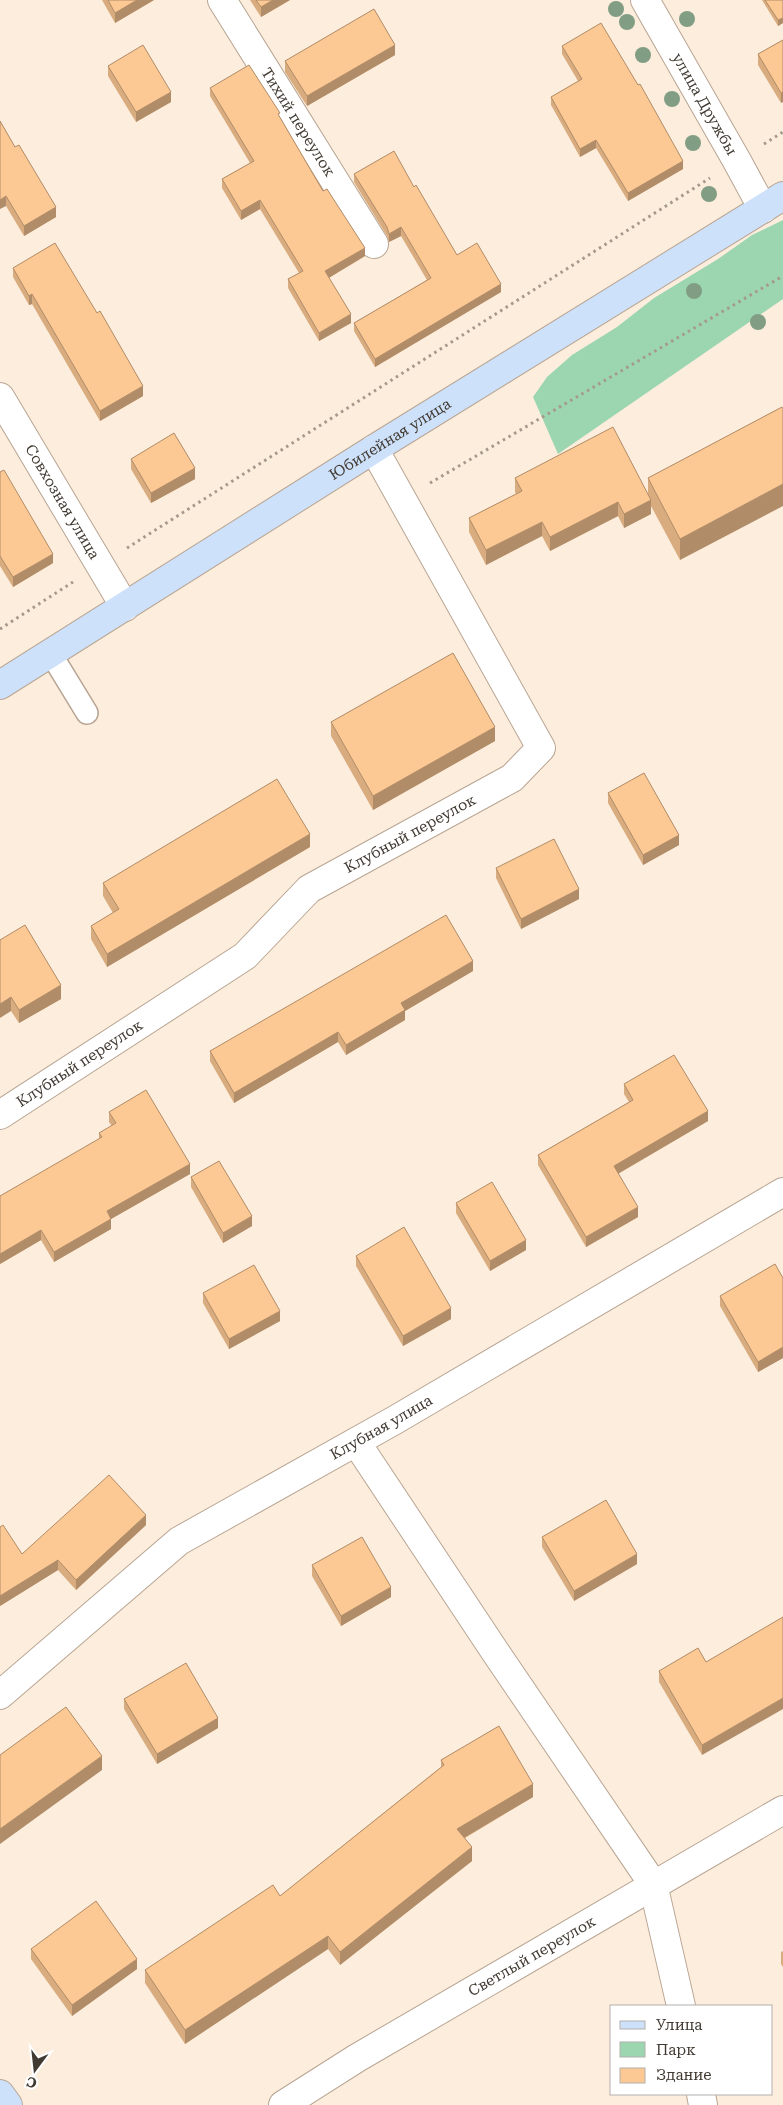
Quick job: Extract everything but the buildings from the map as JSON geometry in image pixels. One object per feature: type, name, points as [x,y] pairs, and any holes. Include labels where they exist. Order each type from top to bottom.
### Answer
[{"type":"street","name":"Тихий переулок","points":[[222,0],[374,244]]},
{"type":"street","name":"улица Дружбы","points":[[645,0],[737,161],[773,203]]},
{"type":"street","name":"Юбилейная улица","points":[[0,685],[374,448],[773,203]]},
{"type":"street","name":"Совхозная улица","points":[[0,397],[125,607]]},
{"type":"street","name":"Клубный переулок","points":[[0,1115],[245,956],[309,889],[512,778],[541,748],[374,448]]},
{"type":"street","name":"Клубная улица","points":[[0,1695],[179,1541],[356,1442],[783,1192]]},
{"type":"street","points":[[356,1442],[501,1661],[653,1884],[681,2005]]},
{"type":"street","name":"Светлый переулок","points":[[283,2105],[356,2058],[783,1810]]},
{"type":"street","points":[[0,2094],[8,2105]]},
{"type":"lane","points":[[51,654],[87,713]]},
{"type":"path","points":[[0,629],[783,132]]},
{"type":"path","points":[[403,499],[783,276]]},
{"type":"green space","points":[[783,220],[783,299],[558,454],[533,397],[547,377],[572,355],[617,327],[654,298],[718,259],[752,235]]}]
